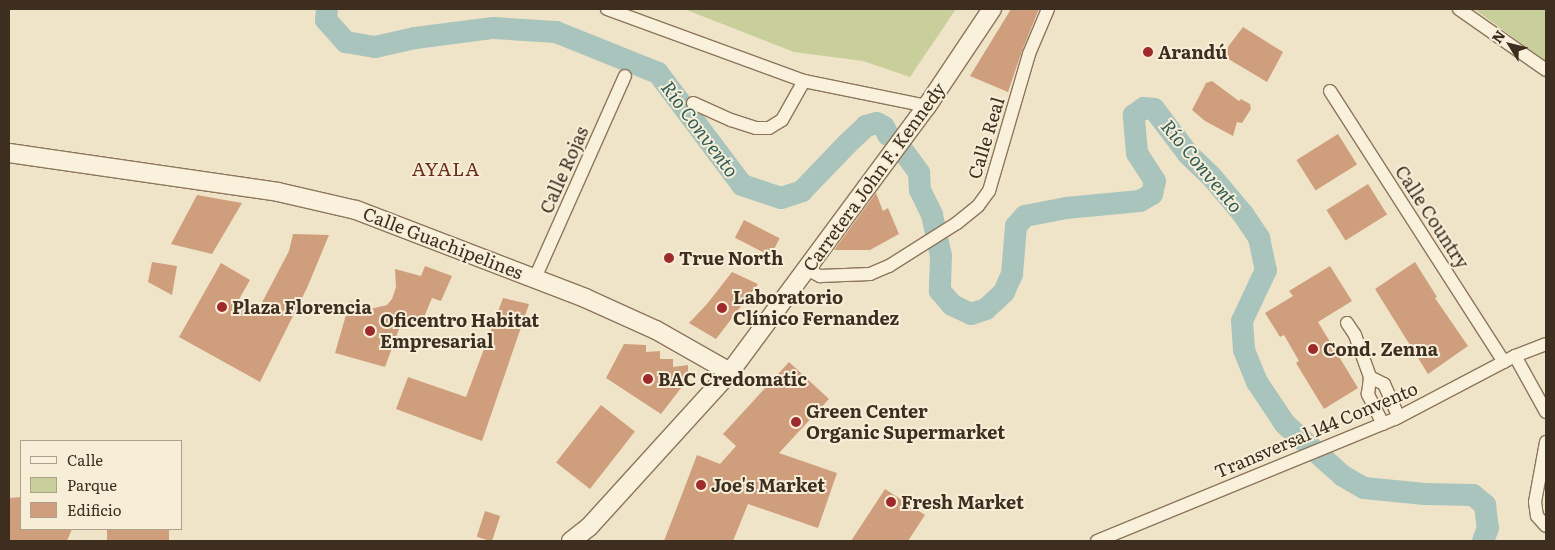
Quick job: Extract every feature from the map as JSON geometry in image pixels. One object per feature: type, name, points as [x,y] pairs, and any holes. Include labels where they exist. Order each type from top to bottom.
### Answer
[{"type":"street","points":[[607,9],[804,81],[926,106]]},
{"type":"street","name":"Carretera John F. Kennedy","points":[[571,541],[589,534],[730,372],[926,106],[992,9]]},
{"type":"street","name":"Calle Real","points":[[806,269],[820,276],[870,274],[896,261],[958,223],[978,206],[989,192],[1029,54],[1048,9]]},
{"type":"street","points":[[1459,9],[1546,70]]},
{"type":"street","name":"Calle Rojas","points":[[535,278],[625,76]]},
{"type":"street","points":[[693,103],[731,120],[756,128],[769,128],[782,120],[804,81]]},
{"type":"street","name":"Calle Country","points":[[1330,91],[1546,412]]},
{"type":"street","name":"Calle Guachipelines","points":[[9,154],[278,192],[356,210],[535,278],[656,330],[730,372]]},
{"type":"street","points":[[1347,323],[1355,335],[1370,377],[1368,394],[1383,424]]},
{"type":"street","name":"Transversal 144 Convento","points":[[1096,541],[1399,417],[1509,359],[1546,344]]},
{"type":"street","points":[[1370,377],[1384,384],[1399,417]]},
{"type":"street","points":[[1546,442],[1535,502],[1537,516],[1546,526]]},
{"type":"green space","points":[[684,9],[956,9],[910,77],[863,61],[794,52]]},
{"type":"green space","points":[[1474,9],[1546,9],[1546,61],[1529,49]]},
{"type":"building","points":[[1011,9],[1039,9],[1008,92],[970,76]]},
{"type":"building","points":[[1243,27],[1283,52],[1267,82],[1225,57],[1224,52]]},
{"type":"building","points":[[1212,81],[1239,101],[1241,99],[1250,104],[1251,109],[1242,123],[1237,122],[1233,136],[1205,121],[1192,110],[1206,83]]},
{"type":"building","points":[[1338,134],[1357,165],[1316,190],[1296,160]]},
{"type":"building","points":[[1368,184],[1387,215],[1346,240],[1326,210]]},
{"type":"building","points":[[876,193],[883,211],[888,208],[899,234],[870,250],[834,250]]},
{"type":"building","points":[[197,195],[242,203],[212,254],[171,244]]},
{"type":"building","points":[[744,220],[780,238],[771,256],[735,238]]},
{"type":"building","name":"Plaza Florencia","points":[[293,234],[329,235],[307,288],[260,382],[179,337],[221,263],[250,280],[238,301],[257,312],[289,251]]},
{"type":"building","points":[[152,262],[177,266],[172,295],[148,282]]},
{"type":"building","points":[[1415,262],[1437,297],[1435,298],[1468,346],[1428,374],[1375,289]]},
{"type":"building","name":"Oficentro Habitat Empresarial","points":[[425,266],[452,276],[441,301],[432,298],[420,327],[402,321],[385,367],[335,353],[350,301],[370,309],[387,305],[392,299],[396,287],[395,269],[421,276]]},
{"type":"building","name":"Cond. Zenna","points":[[1330,266],[1352,301],[1318,322],[1358,388],[1324,409],[1296,363],[1299,361],[1284,335],[1280,337],[1265,313],[1293,296],[1289,291]]},
{"type":"building","points":[[732,272],[758,284],[716,339],[689,323],[707,304]]},
{"type":"building","points":[[503,298],[529,304],[482,441],[396,409],[408,377],[466,397]]},
{"type":"building","name":"BAC Credomatic","points":[[624,344],[646,345],[646,352],[660,351],[660,359],[673,359],[673,367],[688,365],[688,379],[661,414],[606,378]]},
{"type":"building","points":[[789,362],[829,399],[779,453],[837,473],[818,528],[748,504],[733,541],[664,541],[697,455],[720,464],[736,446],[723,434]]},
{"type":"building","name":"BAC Credomatic","points":[[601,405],[635,431],[590,489],[556,463]]},
{"type":"building","name":"Fresh Market","points":[[885,489],[925,515],[908,541],[851,541]]},
{"type":"building","points":[[20,497],[20,530],[72,530],[67,541],[9,541],[9,498]]},
{"type":"building","points":[[485,511],[500,516],[492,541],[477,537]]},
{"type":"building","points":[[107,530],[169,530],[169,541],[107,541]]},
{"type":"waterway","name":"Río Convento","points":[[327,9],[326,20],[346,42],[375,47],[415,38],[493,28],[556,32],[658,73],[742,185],[781,198],[802,191],[866,126],[877,123],[884,127],[888,135]]},
{"type":"waterway","name":"Río Convento","points":[[904,152],[919,173],[920,190],[932,215],[941,256],[940,291],[952,305],[971,314],[986,309],[1004,292],[1012,274],[1016,226],[1025,216],[1066,208],[1140,201],[1152,194],[1155,181],[1137,153],[1134,115],[1144,108],[1154,109],[1188,154],[1211,176],[1243,214],[1259,238],[1266,270],[1242,321],[1244,350],[1257,382],[1285,424],[1343,476],[1364,488],[1425,494],[1473,495],[1485,505],[1488,528],[1483,541]]},
{"type":"place","name":"Arandú","points":[[1148,52]]},
{"type":"place","name":"True North","points":[[669,258]]},
{"type":"place","name":"Plaza Florencia","points":[[222,307]]},
{"type":"place","name":"Laboratorio Clínico Fernandez","points":[[722,308]]},
{"type":"place","name":"Oficentro Habitat Empresarial","points":[[370,331]]},
{"type":"place","name":"Cond. Zenna","points":[[1313,349]]},
{"type":"place","name":"BAC Credomatic","points":[[648,379]]},
{"type":"place","name":"Green Center Organic Supermarket","points":[[796,422]]},
{"type":"place","name":"Joe's Market","points":[[701,485]]},
{"type":"place","name":"Fresh Market","points":[[891,502]]},
{"type":"district","name":"AYALA","points":[[446,169]]}]
